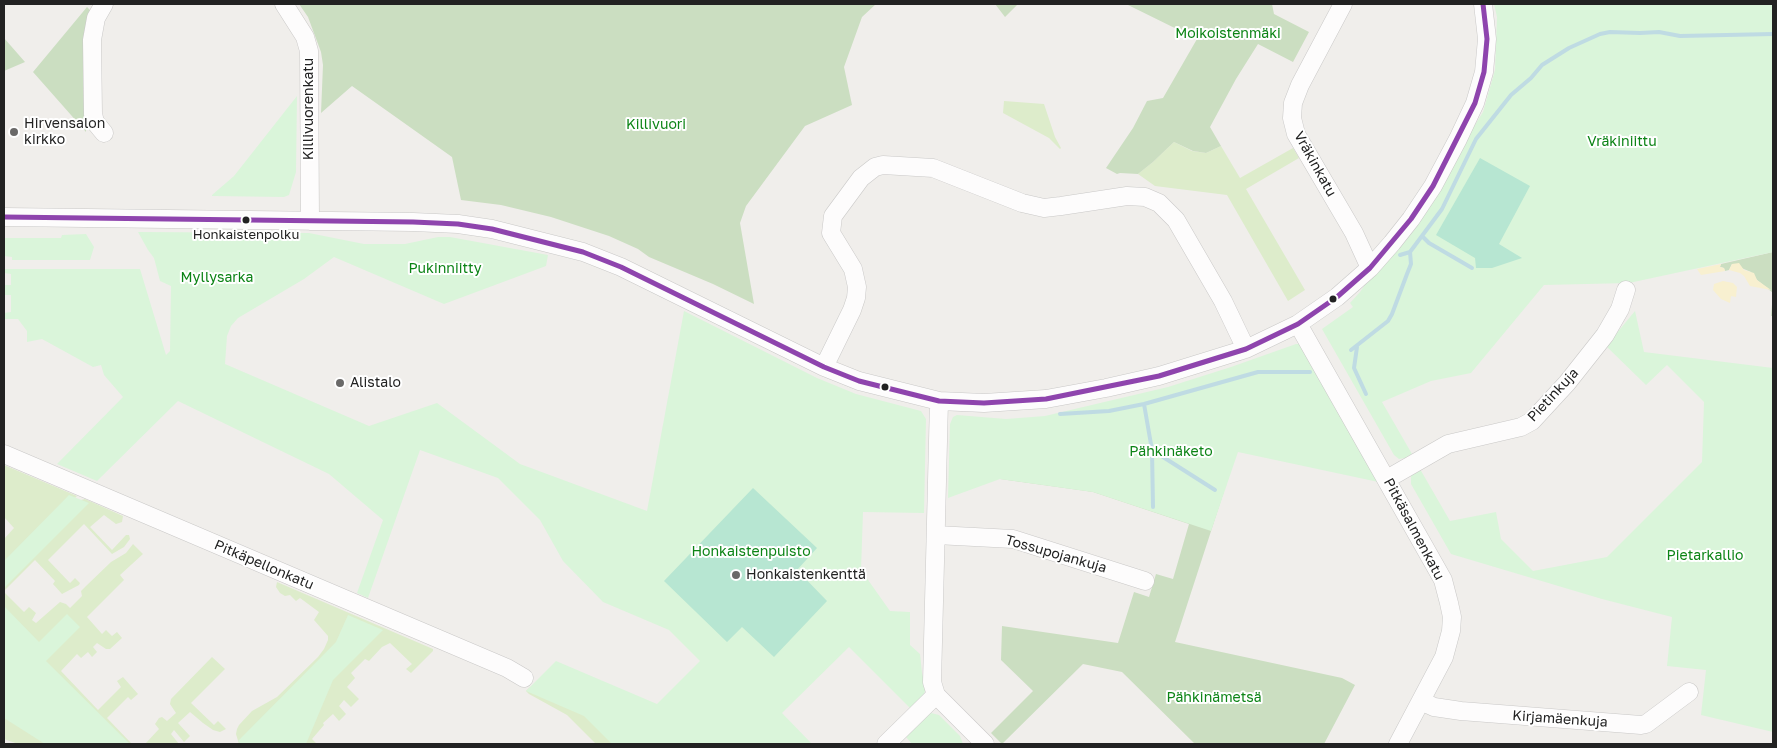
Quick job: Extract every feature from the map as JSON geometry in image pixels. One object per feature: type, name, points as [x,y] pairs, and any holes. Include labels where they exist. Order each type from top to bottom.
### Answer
[{"type":"street","points":[[104,4],[96,18],[92,40],[93,114],[95,122],[104,133]]},
{"type":"street","name":"Killivuorenkatu","points":[[284,4],[305,37],[309,51],[310,221]]},
{"type":"street","name":"Vräkinkatu","points":[[1343,4],[1300,85],[1293,103],[1292,118],[1296,134],[1354,233],[1370,268]]},
{"type":"street","points":[[4,216],[413,222],[458,224],[492,229],[583,252],[621,267],[824,367],[859,381],[939,401],[984,403],[1046,399],[1159,376],[1246,349],[1298,324],[1337,297],[1370,268],[1397,237],[1427,194],[1458,139],[1475,103],[1484,72],[1487,40],[1483,4]]},
{"type":"street","points":[[824,367],[852,310],[857,287],[853,269],[831,233],[833,216],[861,178],[875,167],[883,164],[933,168],[1022,203],[1044,208],[1127,196],[1146,197],[1159,203],[1176,220],[1223,301],[1246,349]]},
{"type":"street","name":"Pietinkuja","points":[[1387,479],[1448,444],[1521,427],[1532,421],[1606,335],[1620,309],[1626,290]]},
{"type":"street","name":"Pitkäsalmenkatu","points":[[1298,324],[1443,580],[1452,617],[1451,631],[1444,657],[1398,744]]},
{"type":"street","points":[[939,401],[932,682],[936,695],[986,744]]},
{"type":"street","name":"Pitkäpellonkatu","points":[[4,454],[507,668],[524,678]]},
{"type":"street","name":"Tossupojankuja","points":[[936,535],[1013,539],[1145,581]]},
{"type":"street","name":"Kirjamäenkuja","points":[[1421,701],[1434,707],[1461,711],[1641,726],[1689,692]]},
{"type":"street","points":[[886,744],[936,695]]},
{"type":"green space","name":"Killivuori","points":[[299,4],[876,4],[862,17],[844,67],[852,105],[805,126],[746,206],[740,223],[754,304],[713,284],[649,257],[638,249],[609,236],[551,217],[501,205],[461,200],[452,157],[352,86],[321,113],[323,65],[321,52],[308,17]]},
{"type":"green space","points":[[995,4],[1018,4],[1005,17]]},
{"type":"green space","name":"Moikoistenmäki","points":[[1126,4],[1272,4],[1274,14],[1309,32],[1293,62],[1258,44],[1236,79],[1210,127],[1221,146],[1206,153],[1193,151],[1174,142],[1138,174],[1117,174],[1106,168],[1133,128],[1147,101],[1163,98],[1197,39]]},
{"type":"green space","name":"Vräkiniittu","points":[[1494,4],[1773,4],[1773,252],[1629,283],[1544,285],[1471,373],[1431,381],[1382,402],[1412,454],[1399,459],[1394,455],[1322,329],[1353,307],[1350,303],[1360,292],[1461,147],[1483,112],[1495,70],[1497,17]]},
{"type":"green space","points":[[87,7],[92,12],[86,43],[86,132],[33,72]]},
{"type":"green space","points":[[4,38],[25,62],[4,71]]},
{"type":"green space","points":[[297,96],[296,172],[289,195],[284,197],[212,196],[234,176]]},
{"type":"green space","points":[[1004,101],[1044,104],[1055,137],[1061,148],[1049,138],[1003,113]]},
{"type":"green space","points":[[1174,142],[1192,151],[1206,153],[1221,146],[1240,178],[1293,148],[1299,158],[1246,189],[1305,290],[1288,301],[1227,195],[1155,186],[1138,174]]},
{"type":"green space","points":[[1480,158],[1530,186],[1499,244],[1522,258],[1492,268],[1476,268],[1475,258],[1436,235]]},
{"type":"green space","points":[[138,232],[309,233],[364,244],[405,244],[438,237],[450,237],[548,255],[546,266],[444,304],[334,257],[304,279],[238,318],[231,326],[227,336],[225,364],[369,426],[437,403],[520,464],[647,511],[684,311],[817,378],[856,394],[921,411],[926,419],[924,513],[863,512],[861,570],[890,611],[910,612],[910,645],[920,654],[926,688],[924,694],[910,708],[849,647],[782,713],[812,744],[612,744],[584,716],[526,691],[556,661],[657,704],[700,661],[669,630],[603,602],[563,561],[540,520],[498,478],[420,450],[368,598],[357,593],[383,520],[329,474],[178,401],[97,481],[57,464],[123,397],[104,375],[101,365],[93,367],[42,339],[27,342],[27,331],[18,319],[4,319],[4,313],[11,312],[11,295],[4,295],[4,285],[11,285],[11,274],[4,273],[4,269],[140,269],[166,355],[170,351],[171,286],[160,281],[154,258]]},
{"type":"green space","points":[[86,234],[94,247],[90,260],[12,260],[12,257],[4,256],[5,238],[61,238],[62,235]]},
{"type":"green space","points":[[1773,252],[1773,293],[1757,280],[1751,272],[1732,264],[1729,270],[1725,271],[1724,268],[1720,267],[1721,264]]},
{"type":"green space","points":[[1773,293],[1773,316],[1771,316]]},
{"type":"green space","name":"Pietarkallio","points":[[1635,311],[1644,352],[1773,368],[1773,732],[1701,715],[1706,670],[1667,666],[1672,617],[1602,599],[1451,554],[1411,484],[1411,475],[1420,469],[1450,521],[1496,512],[1501,539],[1533,571],[1607,557],[1702,462],[1704,402],[1667,365],[1646,385],[1606,346]]},
{"type":"green space","name":"Pähkinäketo","points":[[1300,344],[1383,483],[1238,452],[1211,531],[1093,492],[1000,479],[948,498],[950,424],[953,417],[957,415],[1006,419],[1045,416],[1168,387]]},
{"type":"green space","points":[[4,465],[77,496],[4,570],[4,539],[14,528],[4,517]]},
{"type":"green space","name":"Pähkinämetsä","points":[[1000,479],[1226,485],[1175,642],[1342,678],[1355,685],[1324,744],[1195,744],[1122,672],[1083,664],[1002,744],[991,733],[1033,691],[1001,660],[1002,626],[1118,643],[1134,592],[1149,597],[1156,574],[1173,579],[1189,524],[1093,492]]},
{"type":"green space","name":"Honkaistenkenttä","points":[[753,488],[817,548],[797,570],[827,601],[774,657],[742,627],[727,642],[664,581]]},
{"type":"green space","points":[[69,495],[89,503],[4,588],[4,561]]},
{"type":"green space","points":[[85,499],[123,516],[122,522],[116,524],[104,515],[90,527],[112,550],[126,535],[129,535],[130,539],[124,547],[112,554],[84,524],[48,560],[70,583],[75,578],[80,583],[79,585],[62,594],[53,584],[55,581],[35,560],[4,591],[4,579],[81,500]]},
{"type":"green space","points":[[133,544],[143,554],[120,575],[124,580],[87,617],[102,634],[106,630],[112,636],[117,632],[122,638],[110,649],[106,649],[97,643],[93,647],[97,652],[92,657],[88,652],[81,658],[77,654],[61,671],[98,710],[121,687],[117,681],[123,677],[138,694],[131,700],[128,697],[107,718],[132,744],[18,744],[4,739],[4,592],[24,612],[29,607],[36,613],[32,620],[36,623],[60,602],[70,608],[82,596],[81,591],[111,562],[126,553]]},
{"type":"green space","points":[[277,582],[433,649],[433,651],[411,673],[406,669],[412,664],[390,643],[382,647],[369,661],[365,659],[351,673],[355,678],[347,687],[359,699],[351,707],[344,700],[339,706],[346,714],[339,721],[333,714],[323,723],[324,725],[312,739],[317,744],[239,744],[236,734],[239,725],[252,711],[277,697],[318,657],[328,640],[328,636],[314,620],[319,612],[300,598],[296,601],[290,595],[285,596],[280,593],[276,587]]},
{"type":"green space","points":[[4,606],[39,642],[67,614],[80,627],[46,661],[130,744],[45,744],[4,718]]},
{"type":"green space","points":[[348,615],[383,630],[333,680],[306,744],[241,744],[238,741],[336,642]]},
{"type":"green space","points":[[212,657],[225,669],[191,703],[214,725],[218,721],[226,729],[220,732],[213,730],[190,712],[178,723],[190,736],[184,742],[174,730],[171,734],[179,744],[145,744],[159,729],[155,724],[159,718],[162,717],[167,721],[176,713],[170,704],[171,699]]},
{"type":"green space","points":[[530,687],[647,744],[596,744],[567,715],[529,694],[526,691]]},
{"type":"green space","points":[[931,713],[939,715],[960,736],[963,744],[912,744],[906,737]]},
{"type":"sand","points":[[1739,263],[1744,270],[1754,273],[1757,280],[1771,290],[1750,286],[1744,276],[1729,270],[1732,264]]},
{"type":"sand","points":[[1721,264],[1720,267],[1724,268],[1725,271],[1701,275],[1697,269]]},
{"type":"sand","points":[[1723,281],[1733,283],[1737,287],[1736,297],[1731,296],[1730,303],[1721,299],[1713,290],[1714,284]]},
{"type":"waterway","points":[[1351,350],[1388,321],[1411,264],[1410,252],[1442,209],[1476,139],[1511,95],[1531,78],[1542,65],[1569,48],[1600,34],[1610,32],[1659,32],[1680,36],[1773,34]]},
{"type":"waterway","points":[[1422,236],[1429,243],[1472,268]]},
{"type":"waterway","points":[[1400,255],[1410,252]]},
{"type":"waterway","points":[[1357,347],[1354,368],[1366,394]]},
{"type":"waterway","points":[[1060,414],[1109,411],[1144,404],[1258,372],[1310,372]]},
{"type":"waterway","points":[[1144,404],[1152,450],[1153,507]]},
{"type":"waterway","points":[[1152,450],[1215,490]]},
{"type":"transit line","points":[[4,217],[413,222],[458,224],[492,229],[583,252],[621,267],[824,367],[859,381],[939,401],[984,403],[1046,399],[1159,376],[1246,349],[1298,324],[1337,297],[1370,268],[1411,219],[1433,186],[1475,103],[1484,72],[1487,39],[1483,4]]},
{"type":"place","name":"Hirvensalon kirkko","points":[[14,132]]},
{"type":"place","name":"Honkaistenpolku","points":[[246,220]]},
{"type":"place","name":"Alistalo","points":[[340,383]]},
{"type":"place","name":"Honkaistenkenttä","points":[[736,575]]},
{"type":"park label","name":"Pukinniitty","points":[[445,269]]},
{"type":"park label","name":"Myllysarka","points":[[217,278]]},
{"type":"park label","name":"Honkaistenpuisto","points":[[751,552]]}]
